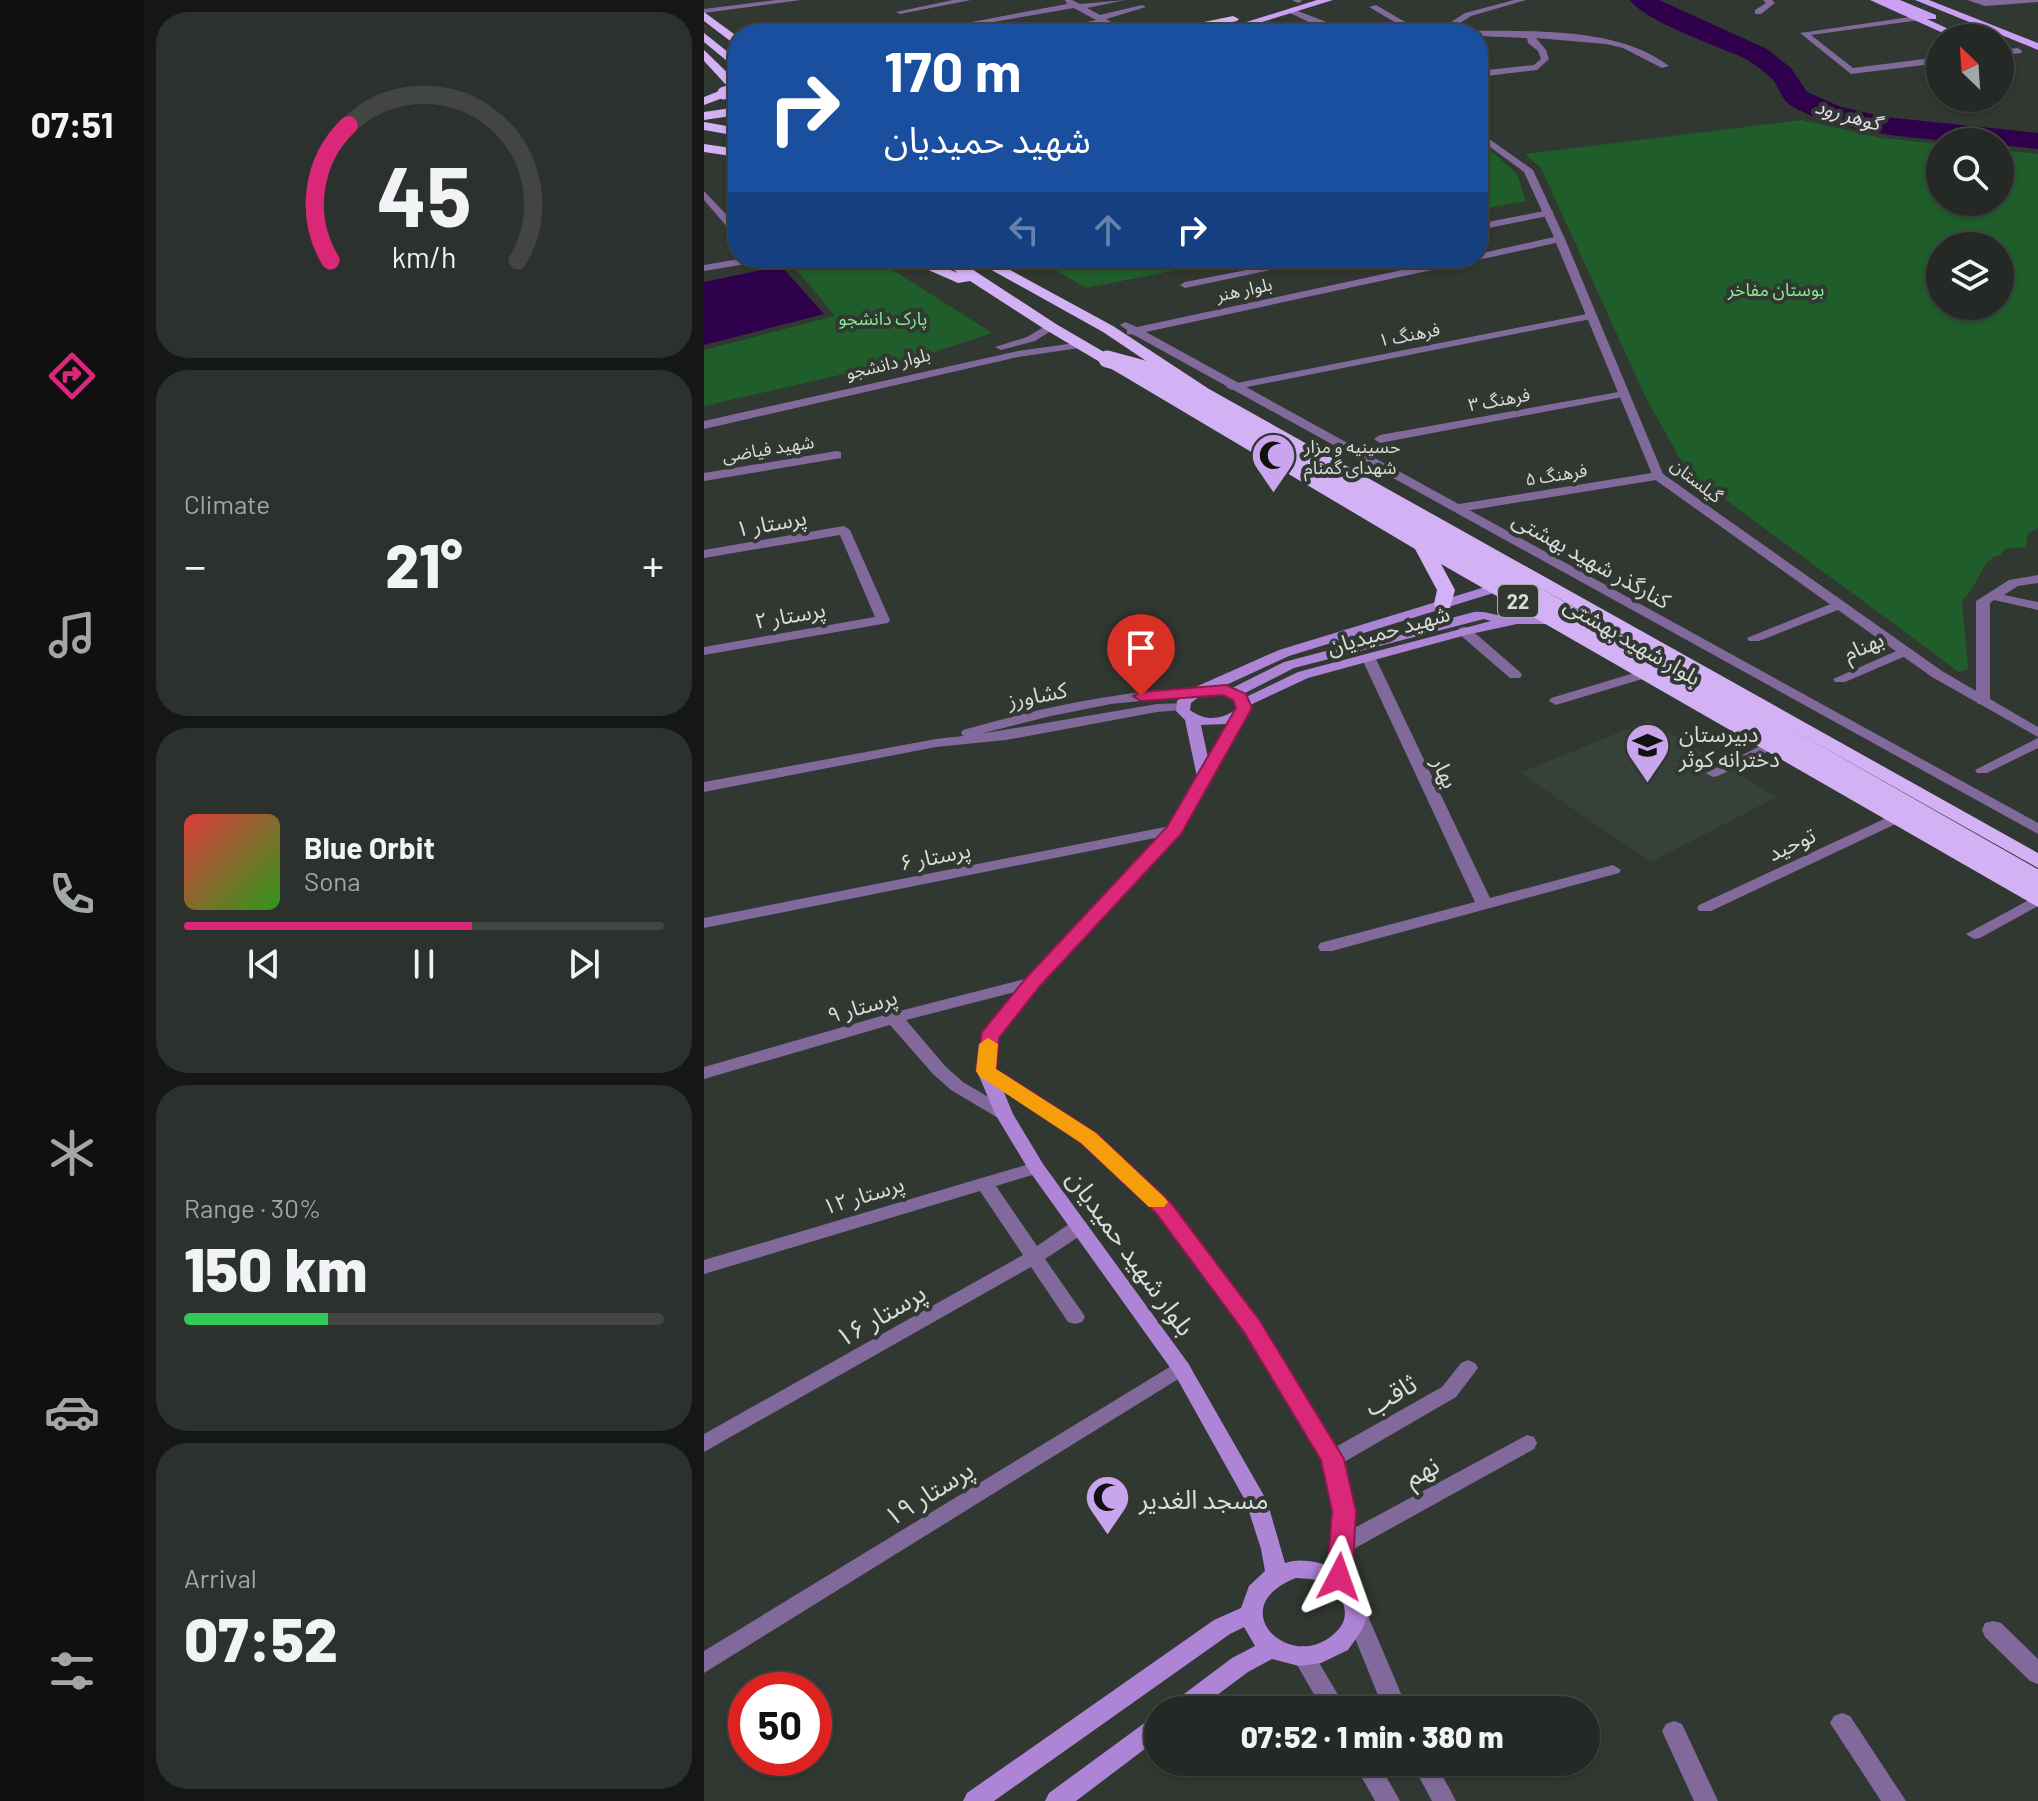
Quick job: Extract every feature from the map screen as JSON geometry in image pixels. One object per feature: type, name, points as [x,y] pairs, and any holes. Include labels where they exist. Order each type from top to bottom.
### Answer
[{"type":"highway","points":[[704,13],[728,34]]},
{"type":"highway","points":[[1219,24],[1239,21]]},
{"type":"highway","points":[[1224,24],[1239,21]]},
{"type":"highway","points":[[1231,24],[1239,21]]},
{"type":"highway","points":[[1236,24],[1239,21]]},
{"type":"highway","points":[[704,36],[728,57]]},
{"type":"highway","points":[[704,54],[728,85]]},
{"type":"highway","points":[[704,101],[728,90]]},
{"type":"highway","points":[[704,116],[728,112]]},
{"type":"highway","points":[[706,127],[728,121]]},
{"type":"highway","points":[[706,127],[728,132]]},
{"type":"highway","points":[[704,148],[728,152]]},
{"type":"highway","name":"22","points":[[933,268],[1002,295]]},
{"type":"highway","points":[[960,268],[1002,295]]},
{"type":"highway","name":"بلوار شهید بهشتی","points":[[995,268],[1122,330],[1203,392],[2038,862]]},
{"type":"highway","name":"22","points":[[1003,268],[1008,275]]},
{"type":"highway","name":"بلوار شهید بهشتی","points":[[1002,295],[1051,327],[1549,620],[2038,900]]},
{"type":"highway","points":[[1107,359],[1148,370],[1544,601],[2038,882]]},
{"type":"highway","points":[[1421,544],[1446,590],[1443,604]]},
{"type":"highway","points":[[1495,588],[1528,575]]},
{"type":"highway","points":[[1810,768],[1833,773],[1846,771],[1851,767],[1841,752]]},
{"type":"highway","points":[[1869,802],[1856,791],[1853,784],[1857,779],[1878,777],[1898,784]]},
{"type":"main road","points":[[1239,21],[1296,3],[1328,0]]},
{"type":"main road","points":[[1875,0],[1931,24]]},
{"type":"main road","points":[[1891,0],[1948,24]]},
{"type":"main road","points":[[1920,0],[1964,24]]},
{"type":"main road","points":[[1933,0],[1970,24]]},
{"type":"main road","points":[[2014,48],[2038,47]]},
{"type":"main road","points":[[2014,50],[2038,58]]},
{"type":"main road","name":"شهید حمیدیان","points":[[1182,706],[1184,701],[1201,691],[1284,653],[1495,588]]},
{"type":"main road","points":[[1192,719],[1219,722],[1289,665],[1484,615],[1507,622]]},
{"type":"main road","name":"شهید حمیدیان","points":[[1240,703],[1303,675],[1464,631],[1507,622],[1549,620]]},
{"type":"main road","points":[[1201,691],[1240,703]]},
{"type":"main road","points":[[986,1071],[989,1037],[1033,982],[1175,830],[1205,778],[1240,703]]},
{"type":"main road","points":[[1182,706],[1192,719],[1205,778]]},
{"type":"main road","name":"بلوار شهید حمیدیان","points":[[986,1071],[1004,1114],[1036,1168],[1181,1368],[1256,1501],[1272,1549],[1276,1575]]},
{"type":"main road","name":"بلوار شهید حمیدیان","points":[[986,1071],[1089,1138],[1164,1208],[1252,1326],[1332,1459],[1344,1511],[1339,1577]]},
{"type":"main road","points":[[1305,1568],[1339,1577],[1351,1593],[1357,1616],[1346,1637],[1334,1647],[1303,1656],[1272,1648],[1256,1633],[1251,1613],[1254,1598],[1263,1585],[1276,1575],[1305,1568]]},
{"type":"main road","points":[[975,1801],[1222,1627],[1251,1613]]},
{"type":"main road","points":[[1199,1696],[1240,1665],[1272,1648]]},
{"type":"main road","points":[[1057,1801],[1144,1736]]},
{"type":"street","points":[[704,13],[797,0]]},
{"type":"street","points":[[915,0],[899,7],[967,0]]},
{"type":"street","points":[[965,24],[1073,4],[1121,0]]},
{"type":"street","points":[[1450,24],[1469,14],[1522,0]]},
{"type":"street","points":[[1758,12],[1771,3],[1767,0]]},
{"type":"street","points":[[1971,0],[1985,4],[2038,0]]},
{"type":"street","points":[[1296,3],[1325,24]]},
{"type":"street","points":[[1073,4],[1111,24]]},
{"type":"street","points":[[1080,24],[1142,7]]},
{"type":"street","points":[[1373,7],[1401,24]]},
{"type":"street","points":[[1917,18],[1804,33],[1851,71],[1926,62]]},
{"type":"street","points":[[1488,35],[1606,41],[1626,46],[1665,66]]},
{"type":"street","points":[[1488,73],[1537,67],[1545,59],[1542,50],[1531,41],[1532,36]]},
{"type":"street","name":"گیلستان","points":[[1488,141],[1528,170],[1549,213],[1658,476],[1903,652],[2038,733]]},
{"type":"street","points":[[704,194],[728,222]]},
{"type":"street","points":[[1488,225],[1549,213]]},
{"type":"street","points":[[1488,248],[1558,236]]},
{"type":"street","points":[[1488,254],[1558,236]]},
{"type":"street","points":[[704,268],[728,264]]},
{"type":"street","points":[[1185,285],[1272,268]]},
{"type":"street","name":"بلوار هنر","points":[[1366,277],[1401,268]]},
{"type":"street","name":"بلوار هنر","points":[[1122,330],[1416,268]]},
{"type":"street","name":"فرهنگ ۱","points":[[1232,387],[1592,316]]},
{"type":"street","name":"بلوار دانشجو","points":[[704,425],[752,408],[1031,339],[1051,327]]},
{"type":"street","name":"کنارگذر شهید بهشتی","points":[[1122,330],[1459,508],[2038,829]]},
{"type":"street","name":"بلوار دانشجو","points":[[704,415],[1018,354],[1082,345]]},
{"type":"street","points":[[1006,346],[1022,348],[1018,354]]},
{"type":"street","name":"فرهنگ ۳","points":[[1380,439],[1624,394]]},
{"type":"street","name":"شهید فیاضی","points":[[704,477],[837,455]]},
{"type":"street","name":"فرهنگ ۵","points":[[1459,508],[1658,476]]},
{"type":"street","name":"پرستار ۱","points":[[704,554],[844,530],[883,620]]},
{"type":"street","points":[[1983,701],[1983,601],[2014,583],[2038,579]]},
{"type":"street","points":[[1992,596],[2038,606]]},
{"type":"street","points":[[1754,638],[1838,605]]},
{"type":"street","name":"پرستار ۲","points":[[704,651],[883,620]]},
{"type":"street","points":[[1464,631],[1515,675]]},
{"type":"street","name":"بهنام","points":[[1840,679],[1903,652]]},
{"type":"street","name":"بهار","points":[[1369,659],[1484,903]]},
{"type":"street","points":[[1556,701],[1644,674]]},
{"type":"street","name":"کشاورز","points":[[936,743],[1003,723],[1141,696],[1201,691]]},
{"type":"street","name":"کشاورز","points":[[704,787],[936,743],[1006,736],[1182,706]]},
{"type":"street","points":[[1982,770],[2038,742]]},
{"type":"street","points":[[1713,773],[1770,745]]},
{"type":"street","points":[[1934,804],[1962,788]]},
{"type":"street","name":"توحید","points":[[1705,908],[1897,818]]},
{"type":"street","name":"پرستار ۶","points":[[704,923],[1175,830]]},
{"type":"street","points":[[1326,947],[1613,870]]},
{"type":"street","points":[[1974,934],[2038,900]]},
{"type":"street","name":"پرستار ۹","points":[[704,1073],[1033,982]]},
{"type":"street","points":[[894,1018],[957,1086],[1004,1114]]},
{"type":"street","name":"پرستار ۱۲","points":[[704,1267],[1036,1168]]},
{"type":"street","points":[[984,1183],[1075,1317]]},
{"type":"street","name":"پرستار ۱۶","points":[[704,1444],[1034,1257],[1079,1227]]},
{"type":"street","name":"پرستار ۱۹","points":[[704,1663],[1181,1368]]},
{"type":"street","name":"ثاقب","points":[[1332,1459],[1449,1392],[1468,1368]]},
{"type":"street","name":"نهم","points":[[1342,1545],[1527,1443]]},
{"type":"street","points":[[1357,1616],[1390,1696]]},
{"type":"street","points":[[1993,1630],[2038,1674]]},
{"type":"street","points":[[1303,1656],[1327,1696]]},
{"type":"street","points":[[1842,1723],[1894,1801]]},
{"type":"street","points":[[1674,1731],[1706,1801]]},
{"type":"street","points":[[1373,1776],[1388,1801]]},
{"type":"street","points":[[1431,1776],[1444,1801]]},
{"type":"shaded area","points":[[783,268],[824,314],[704,345],[704,282]]},
{"type":"shaded area","name":"دبیرستان دخترانه کوثر","points":[[1649,720],[1777,797],[1651,862],[1520,773]]},
{"type":"green space","name":"بوستان مفاخر","points":[[1802,120],[1882,138],[1926,143],[1926,216],[2014,216],[2014,151],[2038,154],[2038,528],[2028,533],[2026,547],[2004,549],[2001,555],[1988,562],[1962,600],[1968,669],[1959,672],[1687,471],[1646,398],[1541,168],[1525,154]]},
{"type":"green space","points":[[1488,148],[1517,174],[1526,201],[1488,208]]},
{"type":"green space","name":"پارک دانشجو","points":[[795,268],[890,268],[992,333],[922,356],[704,406],[704,350],[835,316]]},
{"type":"green space","points":[[1052,268],[1187,268],[1086,288]]},
{"type":"waterway","name":"گوهر رود","points":[[1642,0],[1665,14],[1758,55],[1782,74],[1797,98],[1832,113],[1885,125],[2038,141]]},
{"type":"slow traffic","points":[[988,1044],[986,1071],[1089,1138],[1157,1202]]},
{"type":"place","name":"حسینیه و مزار شهدای گمنام","points":[[1273,495]]},
{"type":"place","name":"دبیرستان دخترانه کوثر","points":[[1648,785]]},
{"type":"place","name":"مسجد الغدیر","points":[[1108,1537]]},
{"type":"route","points":[[1141,696],[1226,690],[1241,697],[1244,708],[1228,731],[1175,830],[1033,982],[989,1037],[986,1071],[1089,1138],[1164,1208],[1252,1326],[1332,1459],[1344,1511],[1339,1577]]}]
